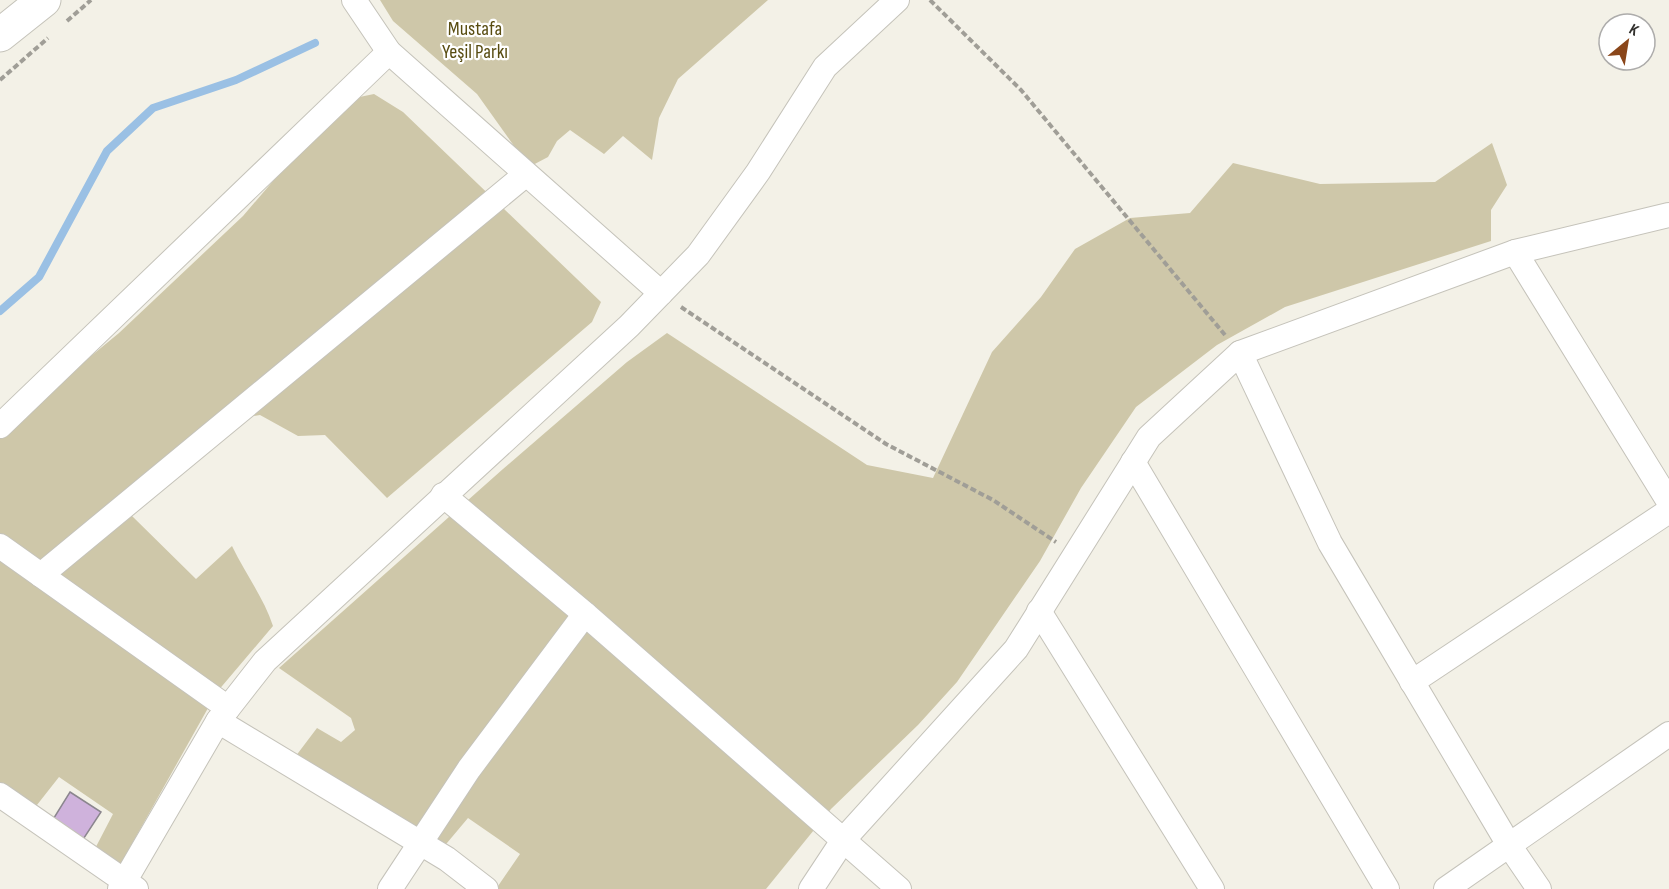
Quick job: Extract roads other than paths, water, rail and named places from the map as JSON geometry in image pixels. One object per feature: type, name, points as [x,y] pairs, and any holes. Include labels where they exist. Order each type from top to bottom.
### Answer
[{"type":"street","points":[[354,0],[388,52],[661,293]]},
{"type":"street","points":[[0,795],[127,886],[223,715],[265,661],[629,326],[698,255],[758,172],[825,67],[897,0]]},
{"type":"street","points":[[0,35],[52,14]]},
{"type":"street","points":[[0,426],[388,52]]},
{"type":"street","points":[[41,574],[525,175]]},
{"type":"street","points":[[811,889],[844,839],[1016,649],[1073,554],[1149,436],[1240,353],[1515,252],[1669,215]]},
{"type":"street","points":[[1515,252],[1669,502]]},
{"type":"street","points":[[1240,353],[1330,543],[1509,845],[1539,889]]},
{"type":"street","points":[[1132,462],[1387,889]]},
{"type":"street","points":[[443,495],[585,614],[899,889]]},
{"type":"street","points":[[1412,682],[1669,511]]},
{"type":"street","points":[[0,546],[41,574],[223,715],[420,843],[486,889]]},
{"type":"street","points":[[1039,611],[1212,889]]},
{"type":"street","points":[[390,889],[469,769],[585,614]]},
{"type":"street","points":[[1446,889],[1669,734]]},
{"type":"waterway","points":[[0,311],[39,277],[107,151],[153,108],[236,80],[315,43]]},
{"type":"park label","name":"Mustafa Yeşil Parkı","points":[[475,40]]}]
